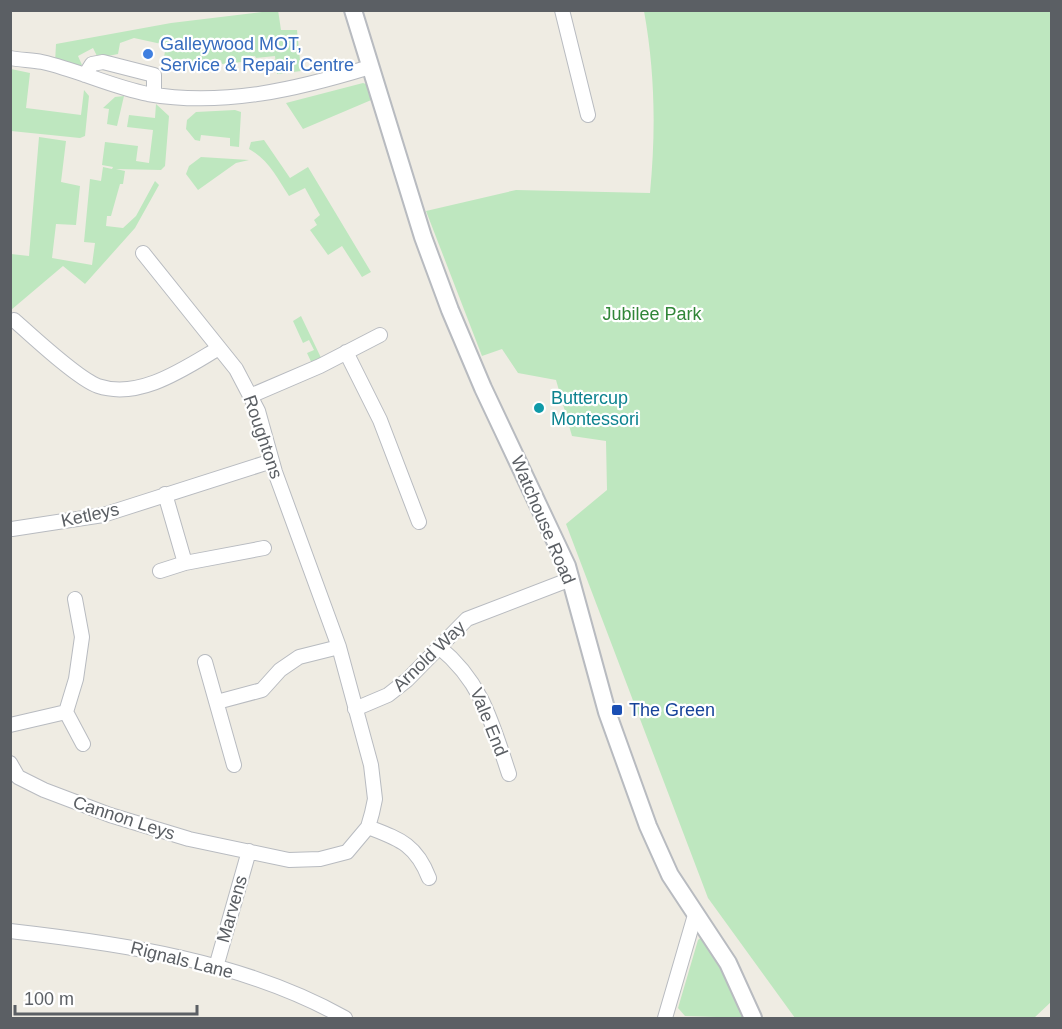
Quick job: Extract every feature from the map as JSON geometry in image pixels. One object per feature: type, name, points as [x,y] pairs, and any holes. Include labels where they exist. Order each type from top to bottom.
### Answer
[{"type":"street","name":"Watchouse Road","points":[[353,10],[423,237],[460,336],[550,526],[571,579],[607,712],[634,791],[659,852],[694,915],[728,963],[753,1018]]},
{"type":"street","points":[[562,10],[588,115]]},
{"type":"street","points":[[10,58],[42,62],[154,94],[183,98],[245,97],[297,88],[370,67]]},
{"type":"street","points":[[85,75],[92,64],[103,62],[154,75],[154,94]]},
{"type":"street","name":"Roughtons","points":[[142,252],[236,369],[258,411],[272,461],[339,646],[374,782],[375,799],[368,827],[347,852],[320,860],[289,860],[249,851]]},
{"type":"street","points":[[14,320],[69,367],[98,386],[134,389],[180,371],[219,348]]},
{"type":"street","points":[[250,396],[380,335]]},
{"type":"street","points":[[346,352],[380,420],[419,522]]},
{"type":"street","name":"Ketleys","points":[[11,524],[103,515],[272,461]]},
{"type":"street","points":[[165,494],[185,563]]},
{"type":"street","points":[[10,543],[11,524]]},
{"type":"street","points":[[160,571],[185,563],[264,548]]},
{"type":"street","name":"Arnold Way","points":[[355,708],[388,695],[467,618],[571,579]]},
{"type":"street","points":[[75,599],[82,637],[76,679],[66,712],[84,744]]},
{"type":"street","points":[[217,702],[262,690],[280,670],[299,657],[339,646]]},
{"type":"street","name":"Vale End","points":[[439,647],[464,668],[478,690],[509,774]]},
{"type":"street","points":[[205,662],[234,765]]},
{"type":"street","points":[[10,725],[66,712]]},
{"type":"street","points":[[10,763],[18,777],[10,790]]},
{"type":"street","name":"Cannon Leys","points":[[18,777],[44,790],[110,815],[189,839],[249,851]]},
{"type":"street","points":[[368,827],[406,844],[417,853],[429,878]]},
{"type":"street","name":"Marvens","points":[[216,967],[249,851]]},
{"type":"street","points":[[665,1018],[694,915]]},
{"type":"street","name":"Rignals Lane","points":[[10,931],[105,942],[149,950],[216,967],[301,997],[345,1018]]},
{"type":"green space","points":[[278,10],[281,30],[297,30],[301,71],[277,74],[275,56],[242,57],[242,62],[222,64],[221,60],[187,64],[187,59],[174,60],[175,68],[162,70],[166,45],[134,38],[120,43],[118,54],[98,58],[93,48],[78,56],[82,65],[76,67],[55,63],[56,44],[171,23]]},
{"type":"green space","name":"Jubilee Park","points":[[644,11],[1051,11],[1052,1001],[1034,1018],[795,1018],[708,898],[566,524],[607,490],[606,441],[572,436],[556,380],[518,373],[502,349],[482,356],[426,211],[516,190],[650,193],[653,101]]},
{"type":"green space","points":[[11,69],[30,73],[26,108],[81,115],[84,90],[89,96],[85,136],[80,138],[11,131]]},
{"type":"green space","points":[[363,83],[369,85],[376,98],[303,129],[286,103]]},
{"type":"green space","points":[[124,96],[117,126],[107,124],[109,109],[103,108],[115,97]]},
{"type":"green space","points":[[156,104],[169,116],[165,166],[161,170],[116,169],[125,171],[123,184],[120,184],[111,216],[107,216],[106,226],[123,228],[136,216],[155,181],[159,185],[135,228],[85,284],[63,266],[11,310],[11,254],[29,256],[39,137],[66,141],[61,182],[80,186],[76,225],[56,224],[52,258],[92,265],[95,243],[84,242],[90,179],[101,181],[103,167],[112,169],[113,167],[102,165],[105,142],[138,146],[136,161],[149,163],[153,130],[127,127],[129,115],[155,118]]},
{"type":"green space","points":[[235,110],[241,112],[239,147],[230,146],[230,138],[201,135],[200,141],[195,140],[186,129],[187,120],[196,112]]},
{"type":"green space","points":[[264,140],[290,178],[308,167],[371,272],[362,277],[342,246],[328,255],[310,230],[317,225],[314,220],[320,215],[305,188],[289,196],[267,164],[249,149],[251,142]]},
{"type":"green space","points":[[201,157],[249,160],[236,163],[198,190],[186,174],[189,166]]},
{"type":"green space","points":[[301,316],[324,364],[314,368],[307,353],[314,350],[309,340],[303,343],[293,321]]},
{"type":"green space","points":[[703,936],[707,938],[747,1018],[685,1016],[678,1008],[698,940]]},
{"type":"place","name":"Galleywood MOT, Service & Repair Centre","points":[[148,54]]},
{"type":"place","name":"Buttercup Montessori","points":[[539,408]]},
{"type":"place","name":"The Green","points":[[617,710]]}]
